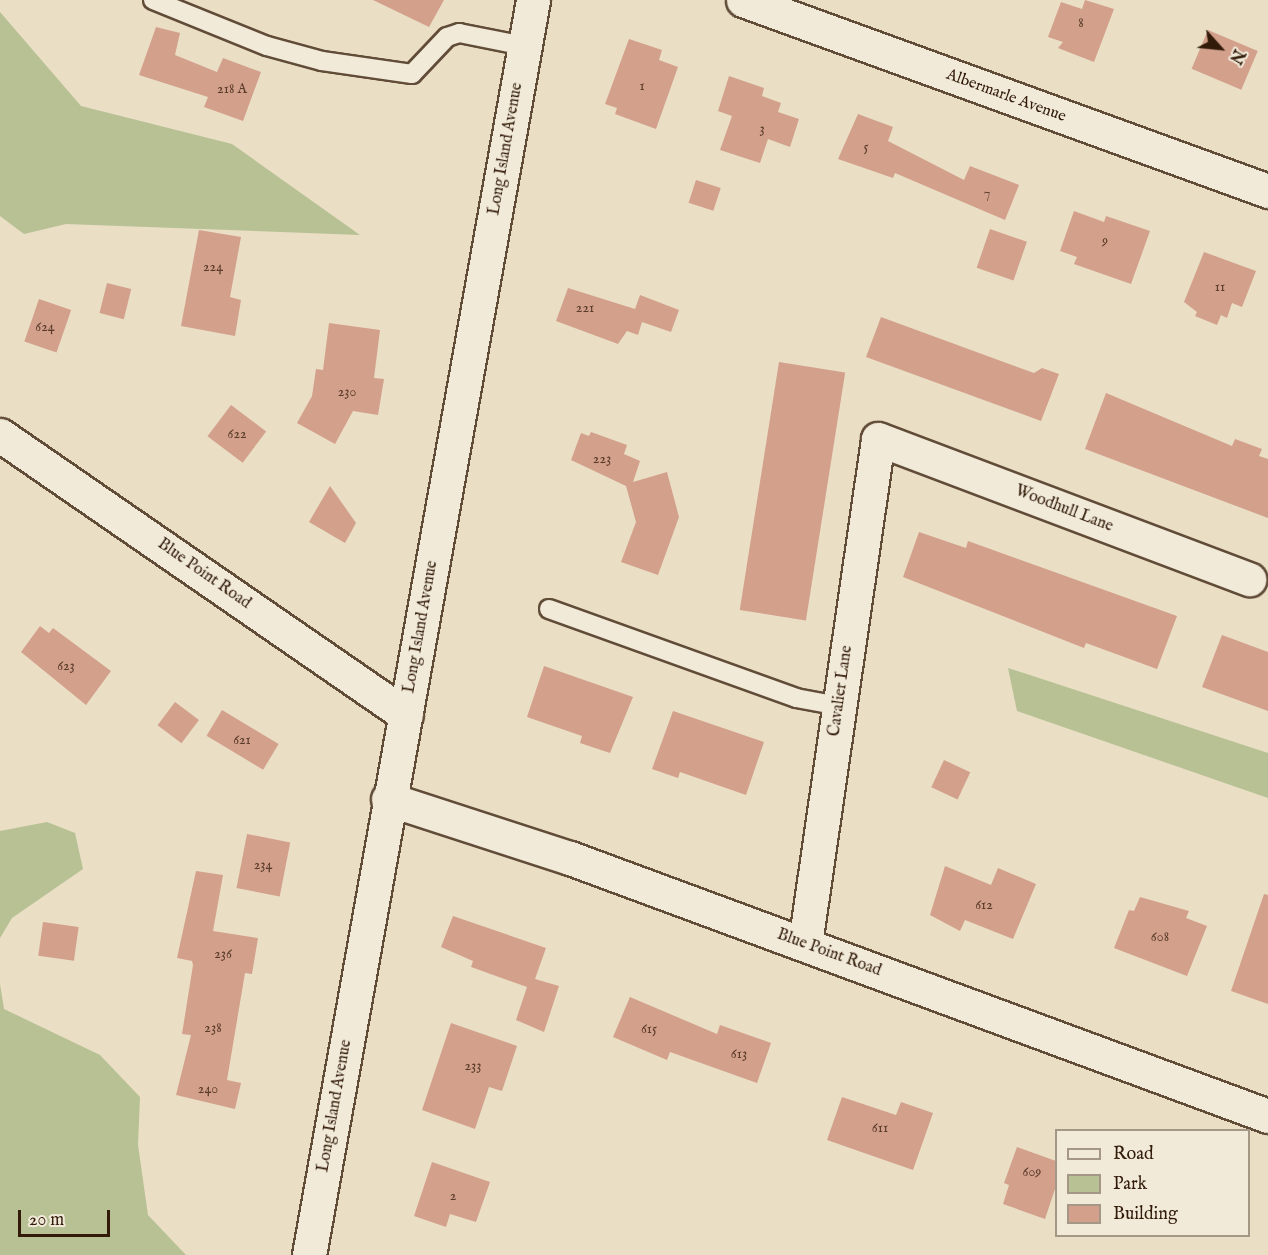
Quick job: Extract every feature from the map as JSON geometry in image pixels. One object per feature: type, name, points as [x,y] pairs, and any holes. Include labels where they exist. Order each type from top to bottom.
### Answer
[{"type":"street","name":"Long Island Avenue","points":[[309,1255],[388,799],[406,715],[533,0]]},
{"type":"street","name":"Albermarle Avenue","points":[[743,0],[1268,191]]},
{"type":"street","name":"Blue Point Road","points":[[0,435],[406,715]]},
{"type":"street","name":"Woodhull Lane","points":[[878,439],[1249,579]]},
{"type":"street","name":"Cavalier Lane","points":[[805,944],[878,439]]},
{"type":"street","name":"Blue Point Road","points":[[388,799],[455,817],[1268,1116]]},
{"type":"lane","points":[[153,0],[267,46],[322,61],[412,74],[447,37],[459,33],[524,46]]},
{"type":"lane","points":[[549,609],[796,698],[839,706]]},
{"type":"green space","points":[[0,12],[81,106],[232,144],[360,235],[66,224],[24,234],[0,216]]},
{"type":"green space","points":[[1008,668],[1268,753],[1268,798],[1017,711]]},
{"type":"green space","points":[[47,822],[75,833],[83,869],[12,918],[0,938],[0,831]]},
{"type":"green space","points":[[0,984],[4,1009],[100,1055],[140,1097],[138,1145],[148,1215],[186,1255],[0,1255]]},
{"type":"building","points":[[373,0],[444,0],[429,27]]},
{"type":"building","points":[[1085,0],[1114,9],[1094,62],[1058,48],[1063,42],[1048,37],[1061,2],[1082,9]]},
{"type":"building","points":[[156,27],[180,33],[175,55],[217,72],[223,58],[261,72],[243,121],[204,107],[208,97],[139,75]]},
{"type":"building","points":[[1208,30],[1258,51],[1241,90],[1192,69]]},
{"type":"building","points":[[629,39],[662,50],[659,60],[678,67],[656,129],[615,114],[617,108],[605,104]]},
{"type":"building","points":[[729,76],[764,88],[762,96],[781,103],[778,112],[799,119],[790,147],[768,139],[760,163],[720,150],[732,116],[718,111]]},
{"type":"building","points":[[858,114],[893,127],[888,141],[964,180],[970,166],[1019,185],[1005,220],[895,173],[893,178],[838,159]]},
{"type":"building","points":[[696,180],[721,188],[713,211],[689,203]]},
{"type":"building","points":[[1074,211],[1104,222],[1106,216],[1150,231],[1131,284],[1074,264],[1077,257],[1060,251]]},
{"type":"building","points":[[990,229],[1027,242],[1014,280],[977,268]]},
{"type":"building","points":[[199,230],[241,237],[230,297],[241,300],[235,336],[181,326]]},
{"type":"building","points":[[1204,252],[1256,271],[1242,307],[1232,303],[1227,318],[1221,315],[1217,325],[1195,316],[1197,312],[1184,302]]},
{"type":"building","points":[[107,283],[131,289],[124,319],[100,313]]},
{"type":"building","points":[[568,288],[635,309],[640,295],[679,310],[671,332],[642,322],[638,335],[627,331],[618,344],[556,321]]},
{"type":"building","points":[[39,299],[71,310],[56,353],[24,342]]},
{"type":"building","points":[[881,317],[1034,373],[1042,368],[1059,374],[1041,421],[866,357]]},
{"type":"building","points":[[329,323],[380,330],[374,378],[384,379],[378,415],[353,411],[335,444],[297,423],[312,396],[316,369],[323,370]]},
{"type":"building","points":[[779,362],[845,372],[806,620],[740,610]]},
{"type":"building","points":[[1106,393],[1232,446],[1235,439],[1262,449],[1259,456],[1268,459],[1268,518],[1085,449]]},
{"type":"building","points":[[231,405],[266,431],[243,463],[208,436]]},
{"type":"building","points":[[591,432],[627,445],[624,454],[640,461],[633,482],[667,472],[679,517],[658,575],[621,562],[636,522],[626,486],[571,460],[581,433],[589,436]]},
{"type":"building","points":[[330,486],[356,523],[345,543],[309,522]]},
{"type":"building","points":[[919,532],[966,548],[968,541],[1177,616],[1157,669],[1086,643],[1084,648],[903,577]]},
{"type":"building","points":[[40,626],[49,633],[53,628],[111,671],[86,705],[21,652]]},
{"type":"building","points":[[1222,635],[1268,652],[1268,711],[1202,687]]},
{"type":"building","points":[[544,666],[633,697],[610,753],[580,743],[582,736],[527,717]]},
{"type":"building","points":[[175,702],[199,720],[182,743],[158,725]]},
{"type":"building","points":[[222,710],[279,744],[263,770],[207,736]]},
{"type":"building","points":[[673,711],[764,742],[746,795],[680,772],[678,778],[652,769]]},
{"type":"building","points":[[944,760],[970,772],[958,799],[931,787]]},
{"type":"building","points":[[247,834],[290,842],[280,896],[237,888]]},
{"type":"building","points":[[945,866],[991,885],[998,868],[1036,884],[1013,939],[965,920],[960,931],[930,915]]},
{"type":"building","points":[[196,871],[223,875],[213,931],[258,938],[252,974],[245,973],[227,1080],[241,1083],[235,1109],[176,1095],[191,1035],[182,1034],[193,965],[192,961],[177,958]]},
{"type":"building","points":[[1264,894],[1268,895],[1268,1004],[1231,991]]},
{"type":"building","points":[[1140,897],[1189,911],[1186,918],[1207,926],[1187,976],[1114,948],[1129,910],[1134,911]]},
{"type":"building","points":[[453,916],[546,948],[535,979],[559,986],[544,1032],[516,1020],[527,987],[471,967],[473,961],[441,947]]},
{"type":"building","points":[[43,922],[79,927],[74,961],[38,956]]},
{"type":"building","points":[[630,997],[717,1034],[720,1025],[771,1043],[757,1083],[670,1052],[667,1060],[613,1037]]},
{"type":"building","points":[[451,1023],[517,1046],[502,1091],[489,1087],[475,1129],[422,1110]]},
{"type":"building","points":[[842,1097],[896,1115],[901,1102],[933,1113],[913,1170],[827,1140]]},
{"type":"building","points":[[1017,1147],[1055,1161],[1055,1189],[1045,1219],[1003,1204],[1009,1185],[1004,1183]]},
{"type":"building","points":[[432,1162],[490,1182],[476,1222],[450,1214],[446,1227],[414,1216]]}]
